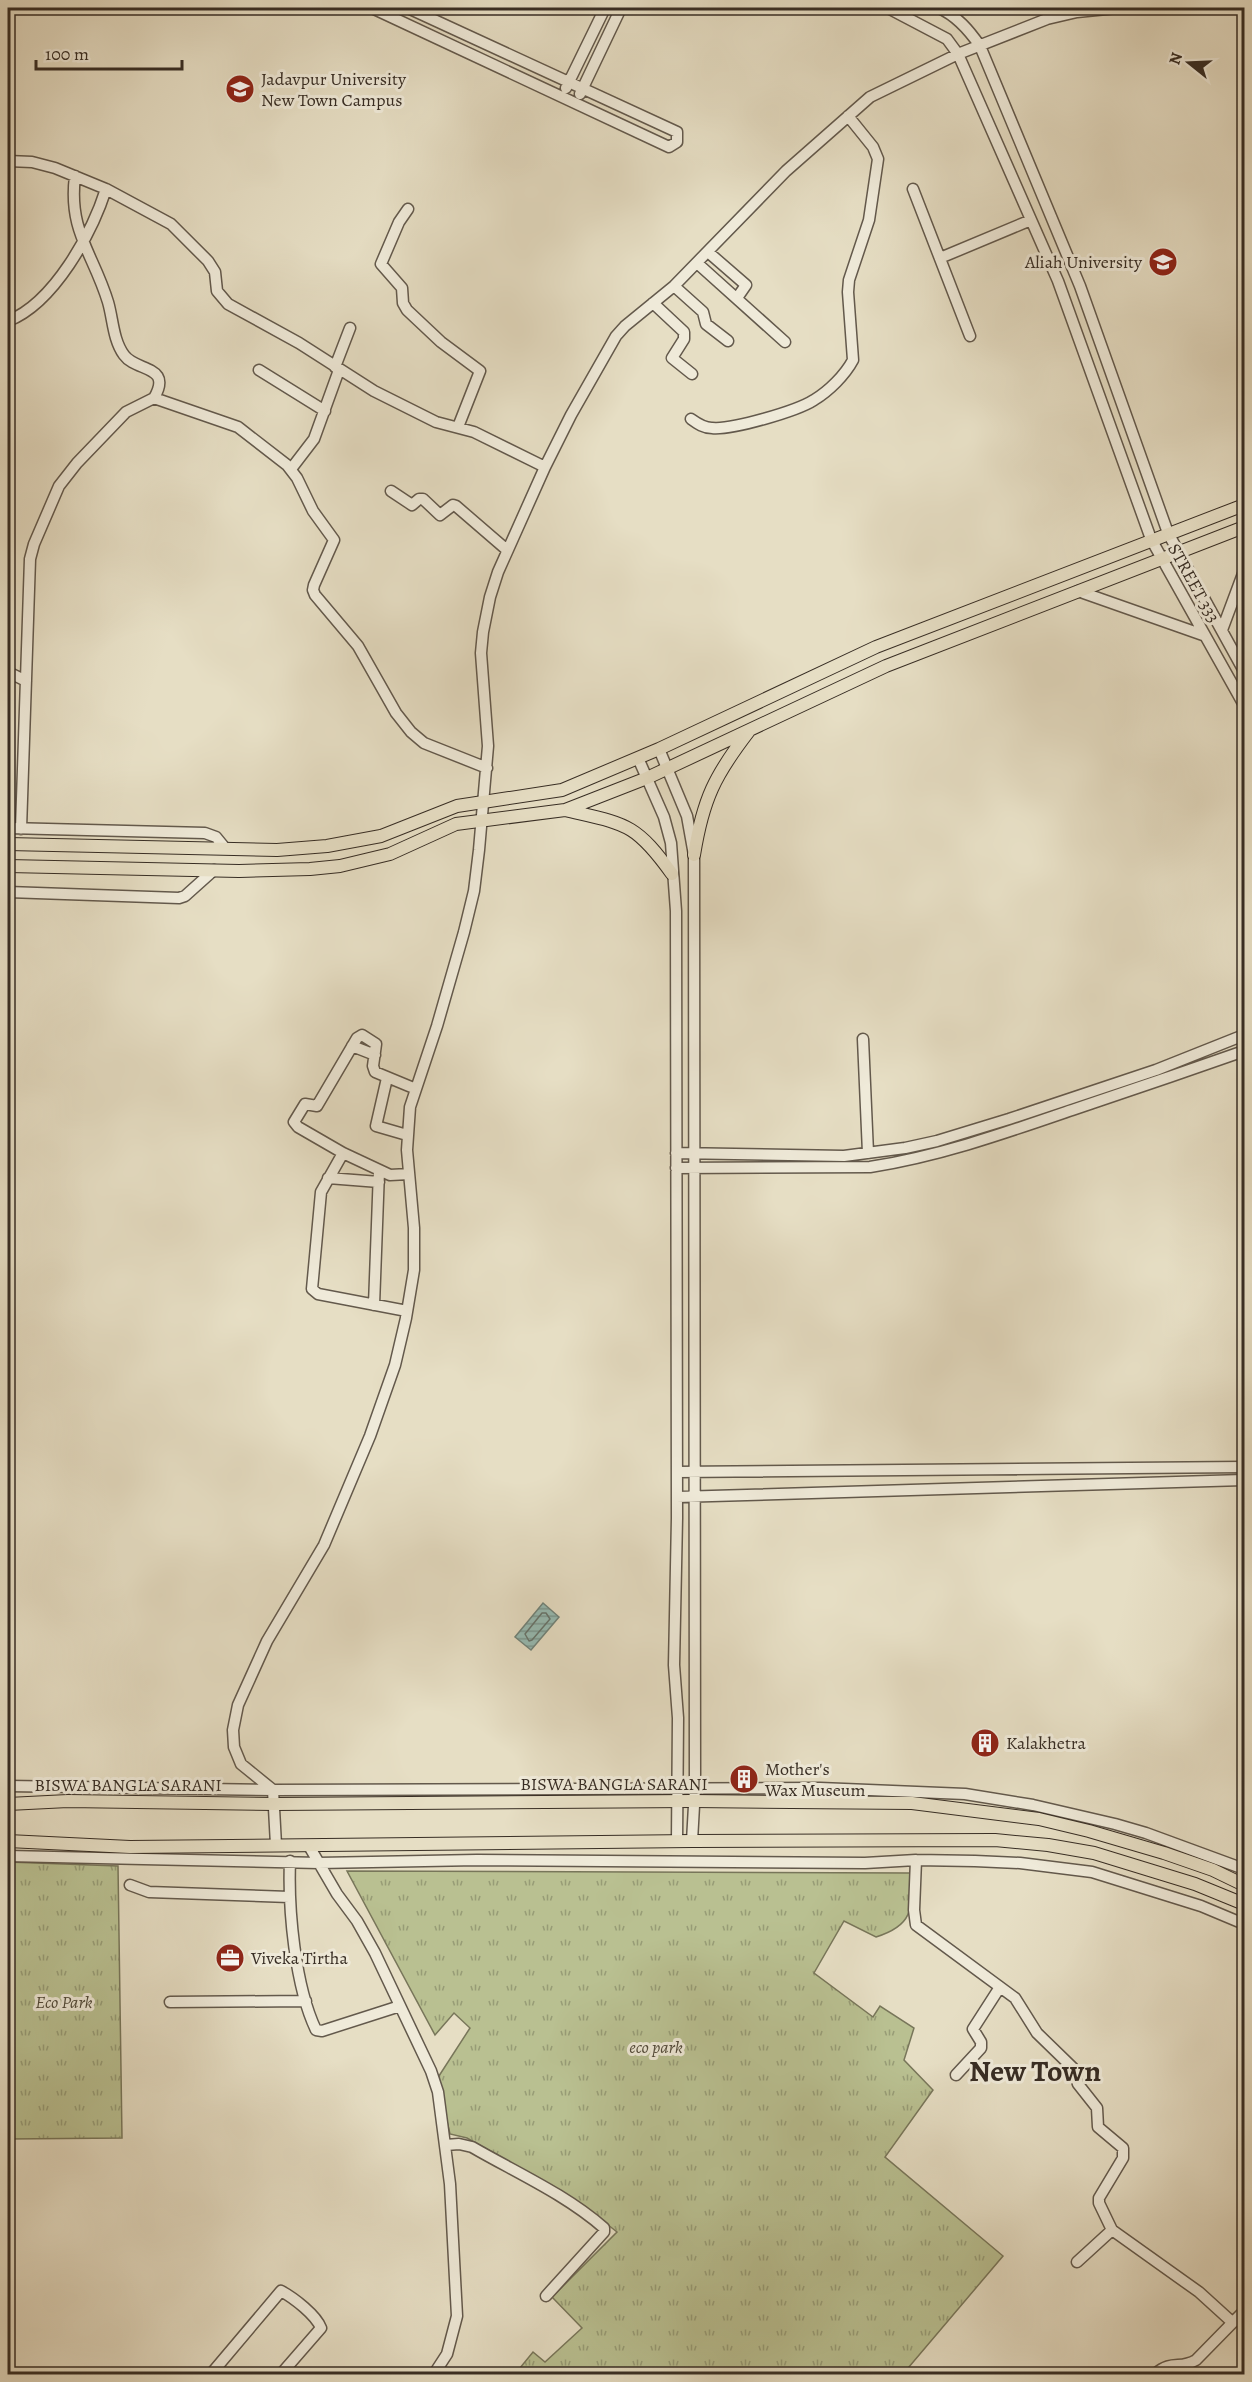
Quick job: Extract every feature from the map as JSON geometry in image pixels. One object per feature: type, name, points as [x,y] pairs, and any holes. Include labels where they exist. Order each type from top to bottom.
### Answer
[{"type":"main road","points":[[8,844],[277,850],[327,846],[381,836],[444,809],[562,790],[659,749],[876,646],[1168,532],[1245,505]]},
{"type":"main road","points":[[8,866],[276,871],[340,866],[390,854],[456,824],[565,810],[647,778],[885,666],[997,625],[1078,591],[1245,527]]},
{"type":"main road","points":[[694,855],[703,809],[713,785],[723,766],[752,727]]},
{"type":"main road","points":[[565,810],[603,818],[630,828],[653,848],[672,874]]},
{"type":"main road","name":"BISWA BANGLA SARANI","points":[[8,1804],[68,1801],[275,1804],[692,1801],[912,1803],[1039,1819],[1164,1853],[1213,1870],[1245,1885]]},
{"type":"main road","points":[[8,1841],[130,1847],[984,1840],[1048,1845],[1094,1853],[1195,1884],[1245,1904]]},
{"type":"street","points":[[372,8],[669,147],[673,147],[677,142],[677,132],[408,8]]},
{"type":"street","points":[[562,97],[605,8]]},
{"type":"street","points":[[575,104],[621,8]]},
{"type":"street","name":"STREET 333","points":[[939,8],[947,11],[968,29],[981,46],[1080,286],[1168,532],[1245,671]]},
{"type":"street","points":[[276,1845],[273,1790],[241,1764],[234,1747],[233,1730],[238,1705],[267,1641],[324,1545],[348,1491],[395,1365],[407,1311],[415,1254],[407,1135],[410,1107],[437,1026],[474,891],[487,768],[487,727],[481,652],[490,597],[507,550],[544,467],[571,414],[616,336],[674,286],[786,171],[870,96],[958,54],[1047,19],[1077,12],[1118,8]]},
{"type":"street","points":[[895,9],[947,39],[958,54]]},
{"type":"street","name":"STREET 333","points":[[958,54],[1058,281],[1151,539],[1203,635],[1245,705]]},
{"type":"street","points":[[691,419],[702,426],[720,429],[792,411],[815,400],[834,384],[853,360],[848,305],[849,280],[868,220],[878,159],[873,147],[848,116]]},
{"type":"street","points":[[8,161],[32,162],[75,176],[106,189],[171,224],[208,261],[215,272],[217,291],[228,304],[299,343],[374,391],[436,422],[474,432],[544,467]]},
{"type":"street","points":[[21,829],[30,559],[59,486],[84,454],[126,412],[154,398],[158,387],[156,374],[130,362],[123,355],[108,302],[76,224],[72,201],[75,176]]},
{"type":"street","points":[[8,321],[19,316],[51,287],[68,266],[95,221],[106,189]]},
{"type":"street","points":[[913,189],[970,336]]},
{"type":"street","points":[[408,209],[399,222],[381,264],[402,288],[403,303],[407,310],[441,342],[480,371],[458,427]]},
{"type":"street","points":[[940,258],[1031,220]]},
{"type":"street","points":[[708,252],[746,285],[737,298]]},
{"type":"street","points":[[697,263],[785,342]]},
{"type":"street","points":[[674,286],[703,312],[705,322],[728,341]]},
{"type":"street","points":[[653,303],[684,332],[684,339],[672,358],[692,374]]},
{"type":"street","points":[[291,469],[314,439],[325,411],[350,328]]},
{"type":"street","points":[[259,370],[325,411]]},
{"type":"street","points":[[154,398],[238,427],[291,469],[313,511],[334,540],[314,585],[315,595],[358,646],[396,713],[411,732],[424,743],[487,768]]},
{"type":"street","points":[[391,491],[412,505],[419,499],[423,500],[440,515],[451,506],[456,506],[507,550]]},
{"type":"street","points":[[1222,630],[1245,571]]},
{"type":"street","points":[[1078,591],[1203,635]]},
{"type":"street","points":[[9,676],[26,681]]},
{"type":"street","points":[[659,749],[687,816],[694,855],[695,1788],[692,1801],[692,1841]]},
{"type":"street","points":[[638,758],[664,817],[671,843],[676,910],[677,1497],[674,1665],[678,1718],[677,1841]]},
{"type":"street","points":[[8,828],[205,833],[216,837],[225,848]]},
{"type":"street","points":[[8,892],[179,898],[185,896],[214,870]]},
{"type":"street","points":[[379,1176],[298,1127],[294,1122],[305,1104],[317,1106],[357,1038],[362,1035],[376,1044],[374,1069],[377,1074],[416,1089]]},
{"type":"street","points":[[676,1153],[844,1156],[937,1141],[1156,1070],[1245,1035]]},
{"type":"street","points":[[863,1039],[868,1153]]},
{"type":"street","points":[[676,1168],[870,1167],[941,1153],[1010,1132],[1245,1051]]},
{"type":"street","points":[[387,1078],[376,1126],[407,1135]]},
{"type":"street","points":[[343,1153],[321,1192],[313,1291],[318,1294],[407,1311]]},
{"type":"street","points":[[328,1178],[409,1174]]},
{"type":"street","points":[[374,1305],[379,1176]]},
{"type":"street","points":[[677,1472],[1245,1467]]},
{"type":"street","points":[[677,1497],[1245,1480]]},
{"type":"street","points":[[8,1786],[273,1790],[820,1788],[965,1794],[1033,1805],[1115,1824],[1245,1869]]},
{"type":"street","points":[[309,1846],[337,1894],[357,1921],[431,2071],[438,2092],[450,2184],[457,2316],[447,2354],[434,2374]]},
{"type":"street","points":[[8,1856],[319,1863],[477,1860],[866,1863],[916,1860],[1020,1863],[1092,1872],[1202,1906],[1245,1924]]},
{"type":"street","points":[[916,1860],[914,1910],[916,1925],[1015,1998],[1037,2033],[1073,2068],[1078,2084],[1097,2108],[1098,2127],[1124,2151],[1123,2158],[1099,2198],[1099,2203],[1112,2230],[1199,2292],[1232,2322]]},
{"type":"street","points":[[290,1861],[289,1897],[297,1961],[306,2001],[316,2030],[322,2031],[400,2006]]},
{"type":"street","points":[[130,1885],[148,1892],[289,1897]]},
{"type":"street","points":[[956,2075],[981,2048],[981,2042],[973,2029],[1000,1987]]},
{"type":"street","points":[[170,2002],[306,2001]]},
{"type":"street","points":[[446,2145],[459,2144],[472,2147],[560,2195],[584,2210],[604,2228],[604,2232],[546,2296]]},
{"type":"street","points":[[1077,2262],[1112,2230]]},
{"type":"street","points":[[211,2374],[281,2291],[305,2310],[321,2328],[281,2374]]},
{"type":"street","points":[[1155,2374],[1169,2364],[1188,2365],[1196,2360],[1232,2322],[1245,2312]]},
{"type":"green space","name":"Eco Park","points":[[8,1862],[118,1866],[122,2138],[8,2139]]},
{"type":"green space","name":"eco park","points":[[347,1871],[911,1873],[910,1906],[904,1921],[898,1927],[876,1937],[844,1921],[814,1973],[873,2017],[880,2006],[914,2028],[904,2060],[933,2090],[885,2157],[1003,2256],[903,2374],[515,2374],[533,2352],[545,2362],[582,2328],[552,2297],[617,2232],[583,2205],[547,2183],[467,2138],[450,2134],[437,2079],[470,2028],[454,2013],[435,2035]]},
{"type":"water","points":[[543,1603],[559,1617],[531,1650],[515,1637]]},
{"type":"place","name":"Jadavpur University New Town Campus","points":[[240,89]]},
{"type":"place","name":"Aliah University","points":[[1163,262]]},
{"type":"place","name":"Kalakhetra","points":[[985,1743]]},
{"type":"place","name":"Mother's Wax Museum","points":[[744,1779]]},
{"type":"place","name":"Viveka Tirtha","points":[[230,1958]]},
{"type":"district","name":"New Town","points":[[1035,2071]]}]
